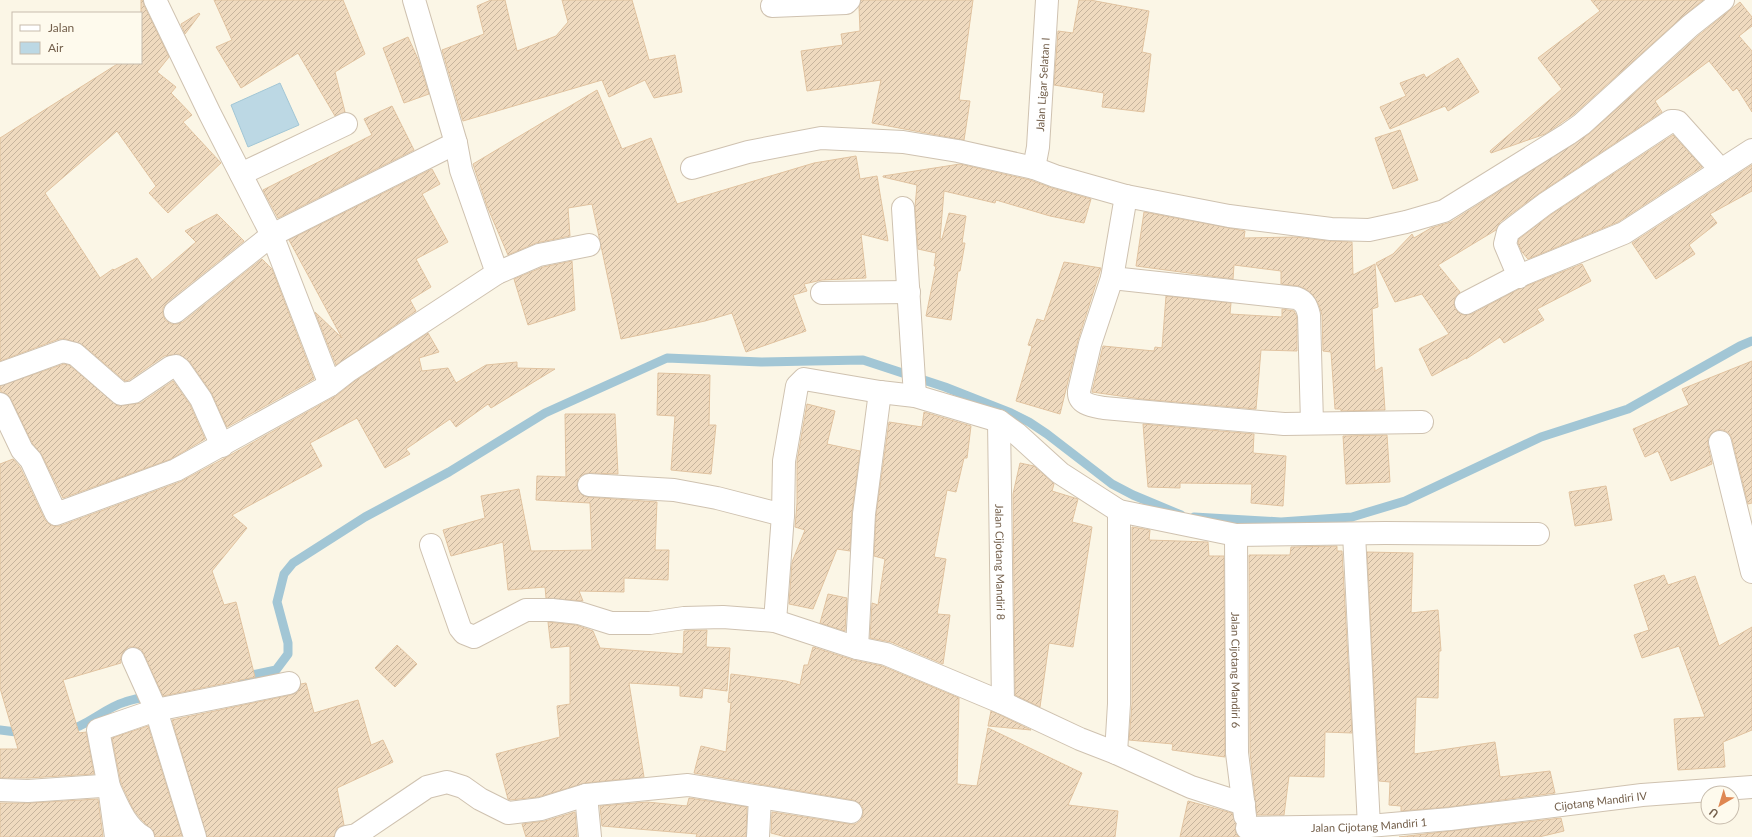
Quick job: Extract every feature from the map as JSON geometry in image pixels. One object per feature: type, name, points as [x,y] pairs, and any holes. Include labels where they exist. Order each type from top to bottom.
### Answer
[{"type":"street","points":[[155,0],[272,235],[330,385]]},
{"type":"street","points":[[414,0],[456,143],[461,170],[497,273]]},
{"type":"street","points":[[772,6],[846,3],[849,0]]},
{"type":"street","name":"Jalan Ligar Selatan I","points":[[1034,168],[1038,147],[1047,0]]},
{"type":"street","points":[[692,168],[748,152],[821,138],[903,142],[958,151],[1034,168],[1055,176],[1126,196],[1229,216],[1331,229],[1369,230],[1406,222],[1444,211],[1582,124],[1690,26],[1723,0]]},
{"type":"street","points":[[1519,277],[1505,244],[1508,232],[1550,201],[1671,122],[1678,122],[1721,170]]},
{"type":"street","points":[[241,174],[346,124]]},
{"type":"street","points":[[175,312],[272,235],[456,143]]},
{"type":"street","points":[[1466,303],[1519,277],[1624,233],[1752,150]]},
{"type":"street","points":[[1126,196],[1112,278],[1090,344],[1079,391],[1080,398],[1086,404],[1104,408],[1284,424],[1422,422]]},
{"type":"street","points":[[904,208],[915,396]]},
{"type":"street","points":[[0,404],[22,450],[31,460],[56,514],[176,470],[222,446],[330,385],[348,371],[497,273],[539,255],[589,245]]},
{"type":"street","points":[[1112,278],[1296,298],[1301,300],[1305,303],[1309,316],[1312,423]]},
{"type":"street","points":[[822,293],[909,292]]},
{"type":"street","points":[[0,374],[63,351],[75,354],[121,394],[134,392],[171,367],[176,366],[180,369],[201,399],[222,446]]},
{"type":"street","points":[[775,622],[783,515],[784,461],[797,386],[800,381],[804,379],[880,392],[915,396],[1000,421],[1017,434],[1060,473],[1119,511],[1236,535],[1538,534]]},
{"type":"street","points":[[858,648],[864,514],[880,392]]},
{"type":"street","name":"Jalan Cijotang Mandiri 8","points":[[1000,421],[1003,703]]},
{"type":"street","points":[[1720,442],[1752,572]]},
{"type":"street","points":[[589,485],[674,490],[717,498],[783,515]]},
{"type":"street","points":[[1116,752],[1119,704],[1119,511]]},
{"type":"street","points":[[1354,534],[1369,826]]},
{"type":"street","name":"Jalan Cijotang Mandiri 6","points":[[1236,535],[1237,753],[1244,804],[1246,833]]},
{"type":"street","points":[[431,545],[460,628],[464,633],[474,637],[526,610],[552,610],[579,614],[611,623],[650,623],[684,618],[723,617],[775,622],[858,648],[886,654],[1003,703],[1080,739],[1116,752],[1190,787],[1244,804]]},
{"type":"street","points":[[133,659],[156,710],[196,837]]},
{"type":"street","points":[[116,837],[110,787],[98,730],[156,710],[288,683]]},
{"type":"street","points":[[346,837],[356,835],[427,787],[447,782],[463,787],[480,799],[508,813],[541,809],[586,795],[688,785],[851,812]]},
{"type":"street","points":[[0,790],[28,791],[101,786],[110,787]]},
{"type":"street","points":[[110,787],[120,811],[134,832],[143,837]]},
{"type":"street","name":"Cijotang Mandiri IV","points":[[1450,828],[1642,795],[1752,787]]},
{"type":"street","points":[[586,795],[590,837]]},
{"type":"street","points":[[758,837],[760,797]]},
{"type":"street","name":"Jalan Cijotang Mandiri 1","points":[[1246,833],[1369,826],[1450,828]]},
{"type":"water","points":[[280,83],[299,125],[248,147],[231,105]]},
{"type":"building","points":[[141,0],[143,0],[169,57],[157,72],[176,87],[171,93],[192,115],[183,122],[221,163],[168,213],[149,193],[156,186],[117,131],[45,193],[100,278],[113,269],[114,270],[137,258],[152,280],[196,242],[185,231],[217,214],[244,241],[167,302],[163,308],[163,314],[165,320],[171,324],[183,322],[262,259],[272,269],[314,379],[227,427],[211,392],[190,362],[179,354],[164,356],[129,380],[125,381],[83,345],[66,339],[59,339],[0,361],[0,138],[117,64],[142,64]]},
{"type":"building","points":[[214,0],[343,0],[365,54],[335,72],[345,112],[335,116],[298,53],[241,88],[216,47],[232,40]]},
{"type":"building","points":[[491,0],[505,0],[517,51],[556,36],[568,22],[562,0],[632,0],[649,60],[675,55],[682,92],[654,98],[645,80],[609,97],[602,80],[463,121],[442,50],[484,34],[477,6]]},
{"type":"building","points":[[861,0],[973,0],[959,100],[970,101],[964,140],[872,123],[881,80],[807,91],[801,51],[843,45],[841,34],[860,31],[859,6]]},
{"type":"building","points":[[1079,0],[1090,0],[1149,11],[1142,52],[1151,54],[1144,112],[1102,107],[1104,93],[1054,85],[1058,31],[1073,33]]},
{"type":"building","points":[[1591,0],[1703,0],[1574,114],[1545,134],[1491,153],[1490,151],[1562,89],[1538,58],[1600,11]]},
{"type":"building","points":[[1740,2],[1752,17],[1752,26],[1739,36],[1752,51],[1752,112],[1737,88],[1733,91],[1709,61],[1655,101],[1662,112],[1538,194],[1500,222],[1496,230],[1438,265],[1460,292],[1455,297],[1455,309],[1460,314],[1465,315],[1472,314],[1519,289],[1582,264],[1591,281],[1537,309],[1544,320],[1504,343],[1500,337],[1466,359],[1432,376],[1419,349],[1449,334],[1422,294],[1395,302],[1376,263],[1393,254],[1412,234],[1414,238],[1431,228],[1451,222],[1589,134],[1698,36]]},
{"type":"building","points":[[199,13],[200,14],[185,34],[181,24]]},
{"type":"building","points":[[408,37],[418,59],[429,94],[404,103],[383,48]]},
{"type":"building","points":[[1458,58],[1479,92],[1448,111],[1445,106],[1390,129],[1380,107],[1406,96],[1400,83],[1424,74],[1426,78]]},
{"type":"building","points":[[597,90],[622,149],[651,138],[677,204],[814,163],[856,156],[860,179],[877,176],[888,241],[861,234],[866,278],[822,280],[804,284],[807,291],[793,295],[806,331],[746,352],[732,313],[705,321],[621,339],[592,204],[568,208],[570,236],[536,243],[508,255],[487,206],[473,164]]},
{"type":"building","points":[[392,106],[414,150],[278,218],[263,190],[372,135],[364,119]]},
{"type":"building","points":[[1400,130],[1418,180],[1393,189],[1375,138]]},
{"type":"building","points":[[1673,135],[1702,167],[1618,222],[1528,259],[1522,252],[1518,243],[1519,239],[1552,214]]},
{"type":"building","points":[[960,164],[1030,180],[1091,199],[1084,223],[1050,216],[996,200],[995,203],[944,191],[940,239],[942,239],[949,213],[966,216],[962,243],[965,243],[960,271],[958,271],[951,320],[926,316],[936,266],[934,266],[936,253],[918,249],[915,207],[917,185],[883,176]]},
{"type":"building","points":[[1752,165],[1752,191],[1710,214],[1717,223],[1689,245],[1695,254],[1656,279],[1632,243]]},
{"type":"building","points":[[432,169],[440,184],[422,194],[448,242],[416,259],[431,287],[410,300],[416,311],[336,365],[315,312],[342,338],[289,240]]},
{"type":"building","points":[[1144,212],[1245,231],[1244,238],[1295,237],[1352,242],[1353,275],[1375,264],[1378,307],[1372,309],[1375,371],[1382,367],[1385,410],[1341,411],[1341,409],[1335,409],[1331,352],[1323,351],[1322,315],[1319,305],[1313,295],[1306,289],[1298,286],[1281,284],[1281,271],[1234,265],[1233,279],[1136,266]]},
{"type":"building","points":[[572,261],[575,310],[528,325],[514,279],[543,267]]},
{"type":"building","points":[[1064,262],[1101,268],[1078,340],[1060,414],[1016,401],[1032,346],[1028,345],[1037,319],[1044,321]]},
{"type":"building","points":[[1166,296],[1231,303],[1230,314],[1282,317],[1282,309],[1294,311],[1297,317],[1297,351],[1261,350],[1256,409],[1141,399],[1092,392],[1103,346],[1154,351],[1155,347],[1162,348]]},
{"type":"building","points":[[428,333],[439,352],[419,358],[422,371],[448,368],[456,383],[486,365],[517,362],[517,368],[555,369],[491,408],[488,404],[456,427],[450,419],[406,449],[410,454],[385,468],[357,418],[310,443],[322,466],[232,515],[247,528],[212,571],[224,605],[236,602],[255,677],[163,696],[141,649],[128,647],[123,652],[121,663],[63,680],[79,733],[86,732],[94,774],[0,778],[0,749],[18,749],[0,688],[0,464],[13,459],[20,467],[45,520],[54,526],[60,526],[180,482],[336,396],[355,381]]},
{"type":"building","points":[[1752,361],[1752,503],[1748,504],[1732,439],[1729,433],[1723,430],[1717,430],[1708,438],[1712,464],[1671,481],[1658,451],[1645,457],[1633,429],[1689,405],[1682,389]]},
{"type":"building","points":[[64,364],[69,365],[118,406],[141,403],[173,381],[190,405],[205,439],[171,459],[63,498],[42,455],[32,443],[11,399],[7,394],[1,392],[0,386]]},
{"type":"building","points":[[658,373],[710,375],[709,425],[716,425],[711,474],[671,470],[675,416],[657,415]]},
{"type":"building","points":[[807,404],[835,411],[827,444],[860,451],[852,512],[850,551],[837,549],[813,609],[789,604],[792,562],[805,530],[795,527],[797,503],[797,461]]},
{"type":"building","points":[[924,412],[971,426],[967,458],[964,458],[956,492],[947,490],[934,557],[946,559],[937,614],[950,615],[943,664],[891,642],[870,638],[872,603],[878,605],[885,559],[874,556],[876,515],[889,422],[922,427]]},
{"type":"building","points":[[565,414],[615,414],[618,474],[584,474],[578,478],[578,490],[582,495],[588,497],[657,502],[655,550],[669,550],[668,580],[624,578],[624,592],[579,591],[583,601],[546,598],[545,587],[508,590],[503,542],[451,556],[443,530],[485,518],[481,496],[519,489],[531,551],[592,550],[590,503],[536,500],[537,476],[566,477]]},
{"type":"building","points":[[1143,424],[1254,434],[1253,453],[1286,456],[1283,506],[1251,503],[1252,484],[1180,483],[1180,488],[1148,487]]},
{"type":"building","points":[[1387,435],[1390,482],[1346,484],[1343,436]]},
{"type":"building","points":[[1020,463],[1034,466],[1054,484],[1052,491],[1078,499],[1072,522],[1092,527],[1073,647],[1049,643],[1040,707],[1015,695],[1013,494]]},
{"type":"building","points":[[1606,486],[1612,520],[1575,526],[1569,492]]},
{"type":"building","points":[[1132,527],[1150,530],[1149,540],[1208,542],[1209,556],[1224,556],[1225,757],[1172,750],[1173,744],[1129,740],[1132,704]]},
{"type":"building","points":[[1337,546],[1337,551],[1342,551],[1352,733],[1325,732],[1324,777],[1289,776],[1284,815],[1257,815],[1250,752],[1249,555],[1290,555],[1291,547]]},
{"type":"building","points":[[1367,552],[1413,553],[1411,613],[1438,610],[1441,651],[1439,651],[1438,698],[1416,697],[1414,754],[1495,742],[1500,777],[1550,771],[1555,793],[1449,807],[1401,811],[1401,806],[1389,805],[1390,782],[1379,781]]},
{"type":"building","points":[[1664,575],[1668,585],[1695,576],[1719,646],[1752,627],[1752,730],[1723,742],[1725,767],[1678,770],[1674,719],[1705,717],[1679,646],[1642,658],[1634,635],[1649,630],[1634,585]]},
{"type":"building","points":[[828,594],[847,598],[845,631],[820,623]]},
{"type":"building","points":[[548,622],[576,625],[593,631],[600,648],[683,654],[684,631],[707,630],[706,647],[730,648],[727,691],[703,688],[702,698],[680,696],[680,686],[629,683],[644,777],[585,783],[538,797],[510,800],[508,799],[496,754],[560,737],[557,706],[570,704],[570,646],[551,648]]},
{"type":"building","points":[[397,645],[417,664],[395,687],[375,668]]},
{"type":"building","points":[[813,647],[853,660],[882,666],[959,698],[957,784],[977,786],[988,728],[1082,773],[1068,805],[1118,811],[1115,837],[786,837],[771,833],[772,812],[856,824],[861,820],[863,808],[859,803],[853,800],[694,773],[701,746],[726,752],[731,703],[728,702],[731,674],[786,681],[800,685],[804,665],[808,665]]},
{"type":"building","points":[[306,683],[314,713],[358,700],[371,745],[383,740],[393,762],[337,788],[344,825],[337,828],[334,837],[207,837],[172,720],[291,695],[298,692],[301,684]]},
{"type":"building","points":[[991,711],[998,714],[1031,730],[988,726]]},
{"type":"building","points":[[148,726],[182,836],[155,837],[154,832],[133,809],[121,783],[112,738]]},
{"type":"building","points":[[689,798],[747,807],[746,837],[696,837],[697,834],[602,826],[600,806],[647,802],[687,806]]},
{"type":"building","points":[[98,799],[103,837],[0,837],[0,803]]},
{"type":"building","points":[[1188,801],[1232,813],[1236,824],[1236,834],[1239,837],[1180,837]]},
{"type":"building","points":[[575,812],[577,837],[526,837],[522,824],[545,821]]},
{"type":"building","points":[[1561,818],[1564,831],[1539,837],[1399,837]]},
{"type":"waterway","points":[[1194,517],[1281,522],[1352,517],[1405,501],[1541,437],[1628,409],[1740,346],[1752,341]]},
{"type":"waterway","points":[[242,677],[276,670],[288,654],[288,643],[277,602],[284,574],[293,563],[365,517],[449,472],[545,413],[667,358],[761,362],[863,360],[945,387],[1011,413],[1029,422],[1047,434],[1112,484],[1133,495],[1181,515]]},
{"type":"waterway","points":[[66,731],[82,725],[117,705],[150,696]]},
{"type":"waterway","points":[[0,730],[24,733]]}]
